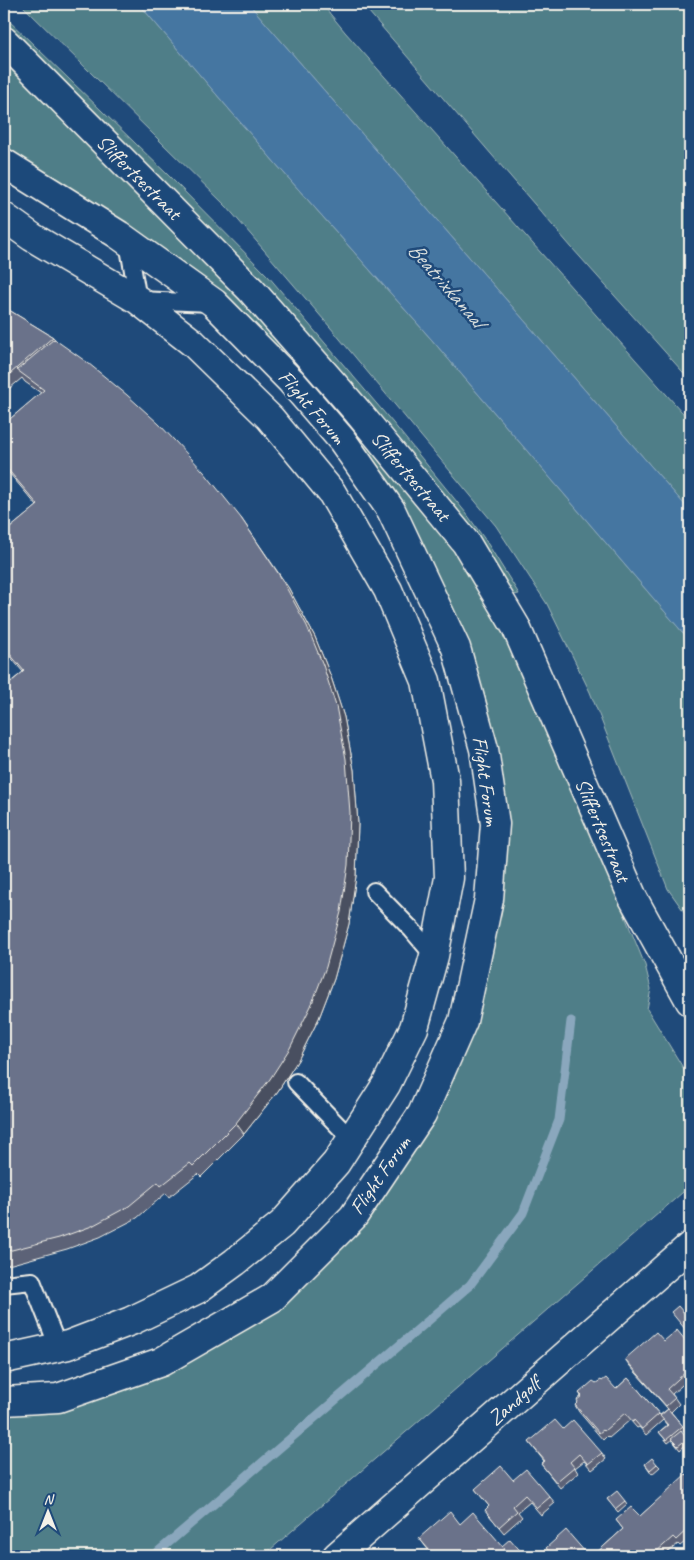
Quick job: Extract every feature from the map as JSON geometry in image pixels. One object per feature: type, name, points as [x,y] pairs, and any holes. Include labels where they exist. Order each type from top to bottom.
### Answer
[{"type":"street","name":"Sliffertsestraat","points":[[4,41],[251,290],[357,411],[466,542],[516,627],[633,898],[690,1001]]},
{"type":"street","name":"Flight Forum","points":[[4,163],[128,242],[214,303],[291,381],[342,440],[391,510],[456,648],[484,749],[495,824],[489,899],[463,1020],[422,1114],[352,1217],[272,1298],[161,1362],[58,1398],[4,1401]]},
{"type":"street","name":"Flight Forum","points":[[4,217],[32,237],[138,300],[193,343],[270,418],[332,493],[388,590],[426,681],[445,780],[449,878],[434,956],[414,1028],[386,1085],[336,1163],[282,1224],[198,1289],[131,1321],[58,1347],[4,1359]]},
{"type":"street","name":"Zandgolf","points":[[337,1556],[690,1246]]},
{"type":"lane","points":[[128,242],[138,300],[214,303]]},
{"type":"lane","points":[[374,891],[434,956]]},
{"type":"lane","points":[[296,1082],[351,1139]]},
{"type":"lane","points":[[4,1284],[32,1281],[58,1347]]},
{"type":"green space","points":[[21,4],[139,4],[276,164],[432,340],[690,641],[690,920],[668,889],[590,692],[547,604],[496,526],[227,207]]},
{"type":"green space","points":[[249,4],[322,4],[690,421],[690,511]]},
{"type":"green space","points":[[362,4],[690,4],[690,380],[572,248]]},
{"type":"green space","points":[[4,16],[168,175],[268,276],[393,423],[466,513],[519,594],[513,595],[482,545],[452,503],[271,290],[4,24]]},
{"type":"green space","points":[[4,60],[221,273],[321,387],[460,556],[485,596],[492,616],[503,632],[544,719],[645,965],[651,989],[647,1009],[690,1079],[690,1186],[263,1556],[4,1556],[4,1412],[277,1304],[431,1116],[499,899],[460,629],[463,627],[450,613],[274,350],[4,154]]},
{"type":"water","name":"Beatrixkanaal","points":[[139,4],[249,4],[690,511],[690,641],[432,340],[276,164]]},
{"type":"building","points":[[4,307],[53,337],[4,379]]},
{"type":"building","points":[[54,339],[88,363],[159,424],[204,472],[241,518],[280,576],[307,626],[323,665],[336,706],[346,759],[350,813],[348,865],[341,912],[326,967],[311,1006],[290,1048],[270,1079],[236,1123],[193,1166],[190,1163],[161,1186],[158,1182],[129,1206],[92,1226],[59,1238],[4,1252],[4,688],[24,671],[4,647],[4,533],[38,505],[4,465],[4,424],[44,390],[17,370]]},
{"type":"building","points":[[678,1306],[690,1320],[690,1335],[671,1312]]},
{"type":"building","points":[[677,1330],[690,1346],[690,1373],[688,1370],[667,1389],[675,1398],[666,1406],[625,1359],[656,1332],[664,1341]]},
{"type":"building","points":[[606,1378],[616,1389],[628,1378],[659,1414],[642,1429],[625,1413],[599,1433],[575,1405],[582,1396],[579,1393],[593,1381],[596,1383]]},
{"type":"building","points":[[668,1409],[683,1426],[666,1440],[659,1432],[668,1425],[660,1416]]},
{"type":"building","points":[[555,1420],[563,1429],[573,1420],[602,1453],[588,1464],[579,1454],[570,1462],[574,1467],[556,1482],[541,1464],[545,1461],[529,1442]]},
{"type":"building","points":[[681,1431],[687,1439],[678,1446],[671,1439]]},
{"type":"building","points":[[652,1458],[657,1464],[650,1470],[645,1464]]},
{"type":"building","points":[[501,1466],[513,1480],[526,1469],[550,1497],[537,1508],[525,1495],[513,1506],[517,1511],[499,1527],[485,1510],[489,1506],[475,1489]]},
{"type":"building","points":[[690,1472],[690,1527],[676,1540],[673,1537],[655,1553],[658,1556],[593,1556],[623,1529],[616,1520],[631,1507],[640,1516]]},
{"type":"building","points":[[617,1491],[625,1501],[615,1509],[607,1499]]},
{"type":"building","points":[[450,1511],[460,1524],[473,1512],[511,1556],[482,1556],[480,1554],[477,1556],[434,1556],[419,1538]]},
{"type":"building","points":[[566,1530],[586,1553],[582,1556],[554,1556],[546,1548]]},
{"type":"building","points":[[510,1539],[525,1556],[511,1556],[502,1546]]},
{"type":"waterway","points":[[153,1556],[470,1285],[523,1213],[559,1120],[571,1021]]}]
